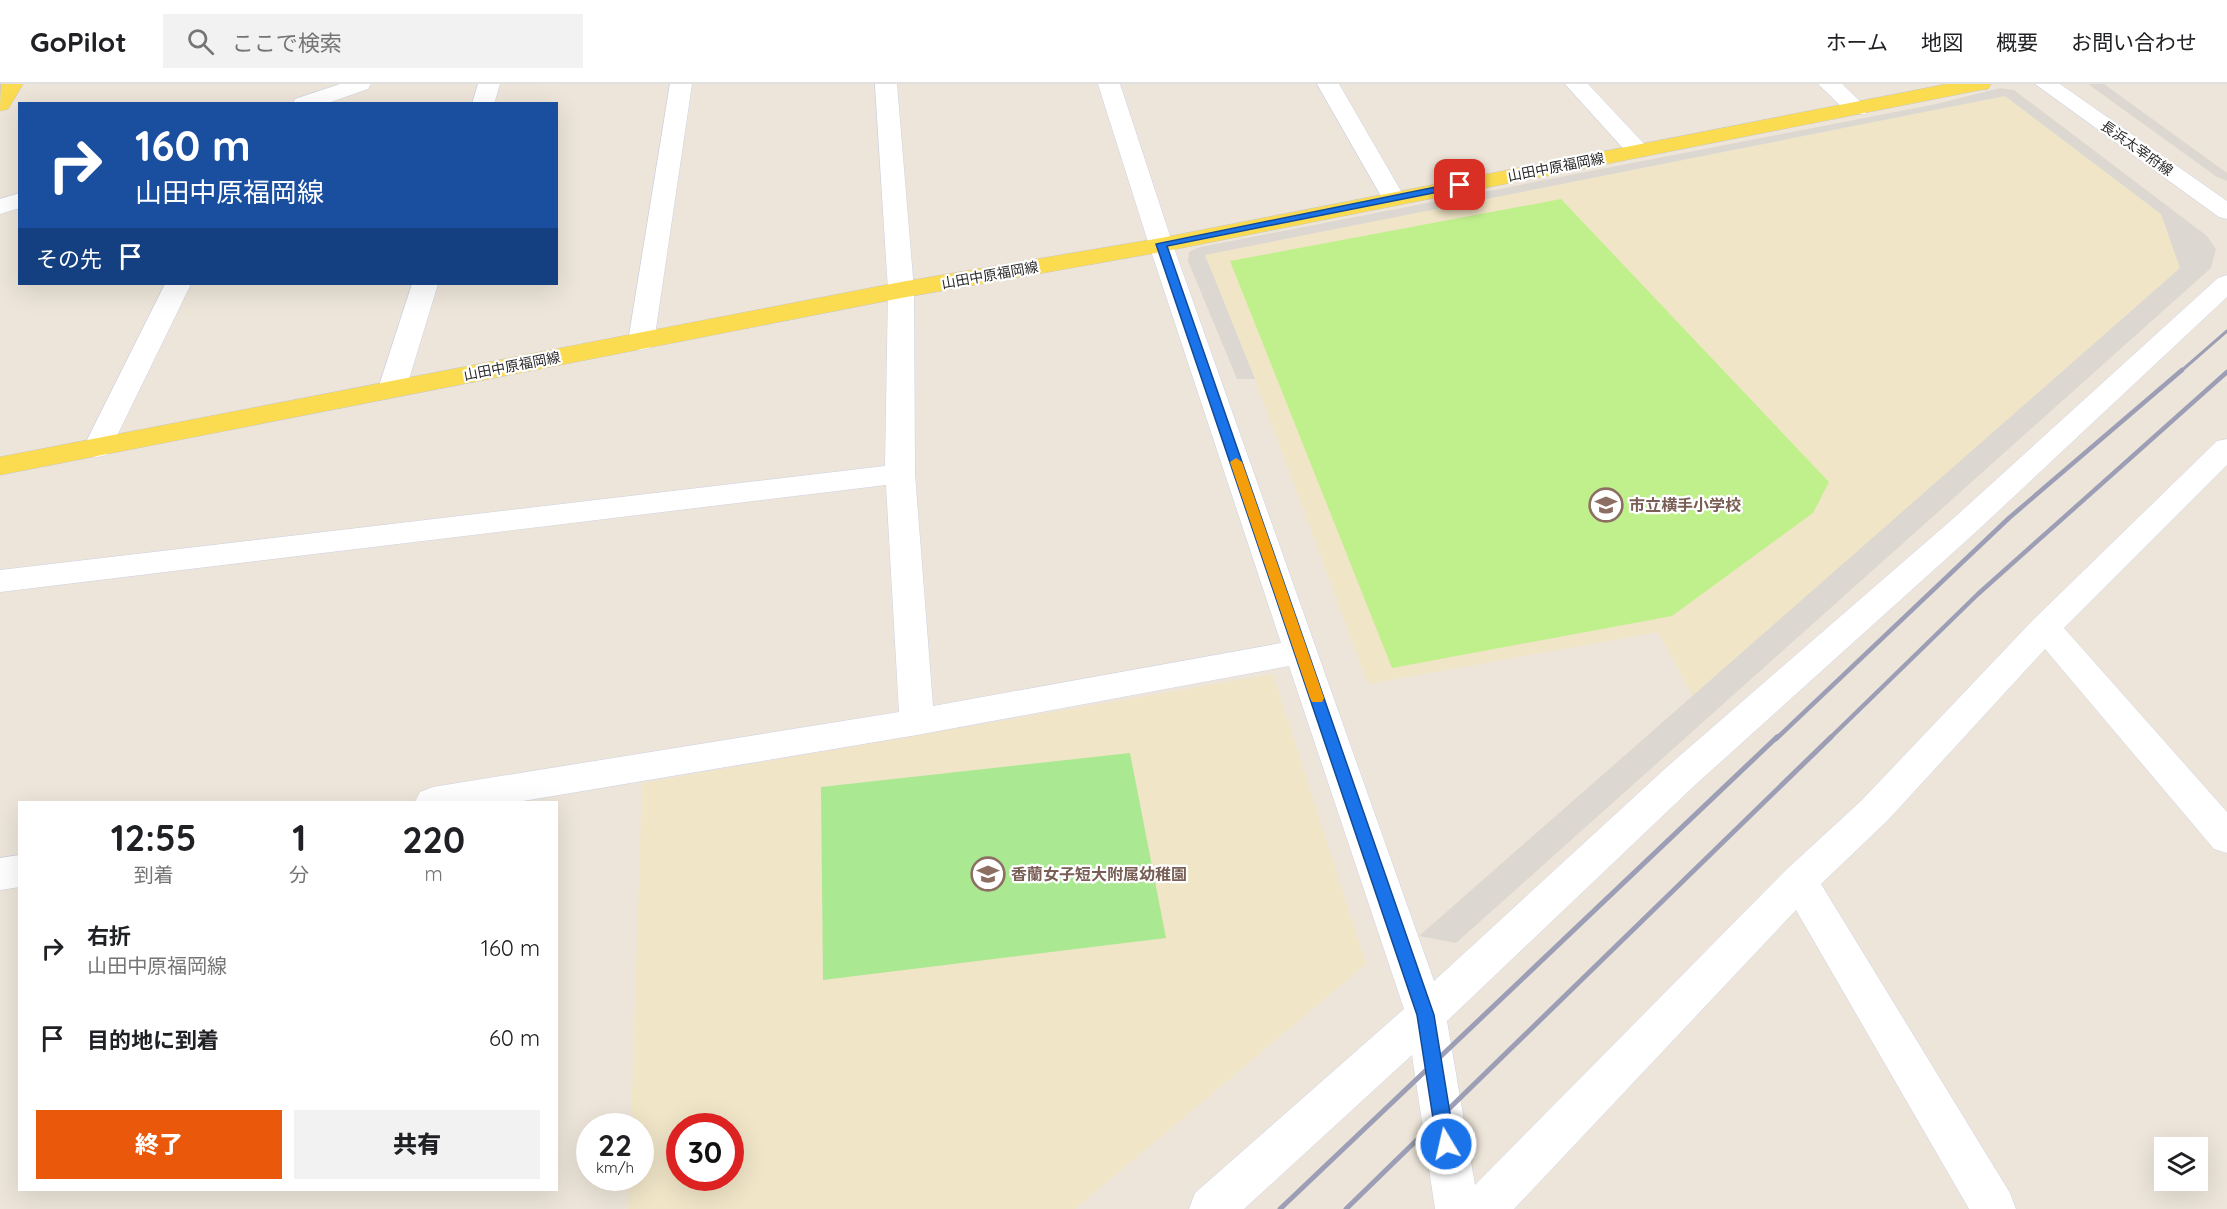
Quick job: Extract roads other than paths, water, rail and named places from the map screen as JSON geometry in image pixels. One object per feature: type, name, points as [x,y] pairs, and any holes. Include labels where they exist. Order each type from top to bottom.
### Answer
[{"type":"main road","points":[[0,104],[12,84]]},
{"type":"main road","name":"山田中原福岡線","points":[[0,466],[901,290],[1161,244],[1980,84]]},
{"type":"street","points":[[309,102],[360,84]]},
{"type":"street","points":[[484,102],[489,84]]},
{"type":"street","points":[[641,342],[681,84]]},
{"type":"street","points":[[886,84],[901,290],[900,474],[917,722]]},
{"type":"street","points":[[1109,84],[1161,244],[1426,1015],[1457,1209]]},
{"type":"street","points":[[1328,84],[1393,198]]},
{"type":"street","points":[[1576,84],[1638,152]]},
{"type":"street","points":[[1829,84],[1857,109]]},
{"type":"street","name":"長浜太宰府線","points":[[2046,84],[2227,212]]},
{"type":"street","points":[[0,207],[18,202]]},
{"type":"street","points":[[1211,1209],[1426,1015],[1681,776],[1966,524],[2227,283]]},
{"type":"street","points":[[97,448],[178,285]]},
{"type":"street","points":[[392,389],[425,285]]},
{"type":"street","points":[[1483,1209],[1799,881],[1875,810],[2045,628],[2213,476],[2227,448]]},
{"type":"street","points":[[0,581],[900,474]]},
{"type":"street","points":[[2045,628],[2227,837]]},
{"type":"street","points":[[439,801],[917,722],[1302,651]]},
{"type":"street","points":[[0,874],[18,871]]},
{"type":"street","points":[[1799,881],[1994,1209]]},
{"type":"railway","points":[[2180,372],[2227,331]]},
{"type":"railway","points":[[1776,739],[2009,518],[2182,370]]},
{"type":"railway","points":[[1829,739],[1978,594],[2227,372]]},
{"type":"railway","points":[[1280,1209],[1777,737]]},
{"type":"railway","points":[[1346,1209],[1831,737]]},
{"type":"place","name":"市立横手小学校","points":[[1606,505]]},
{"type":"place","name":"香蘭女子短大附属幼稚園","points":[[988,874]]}]
